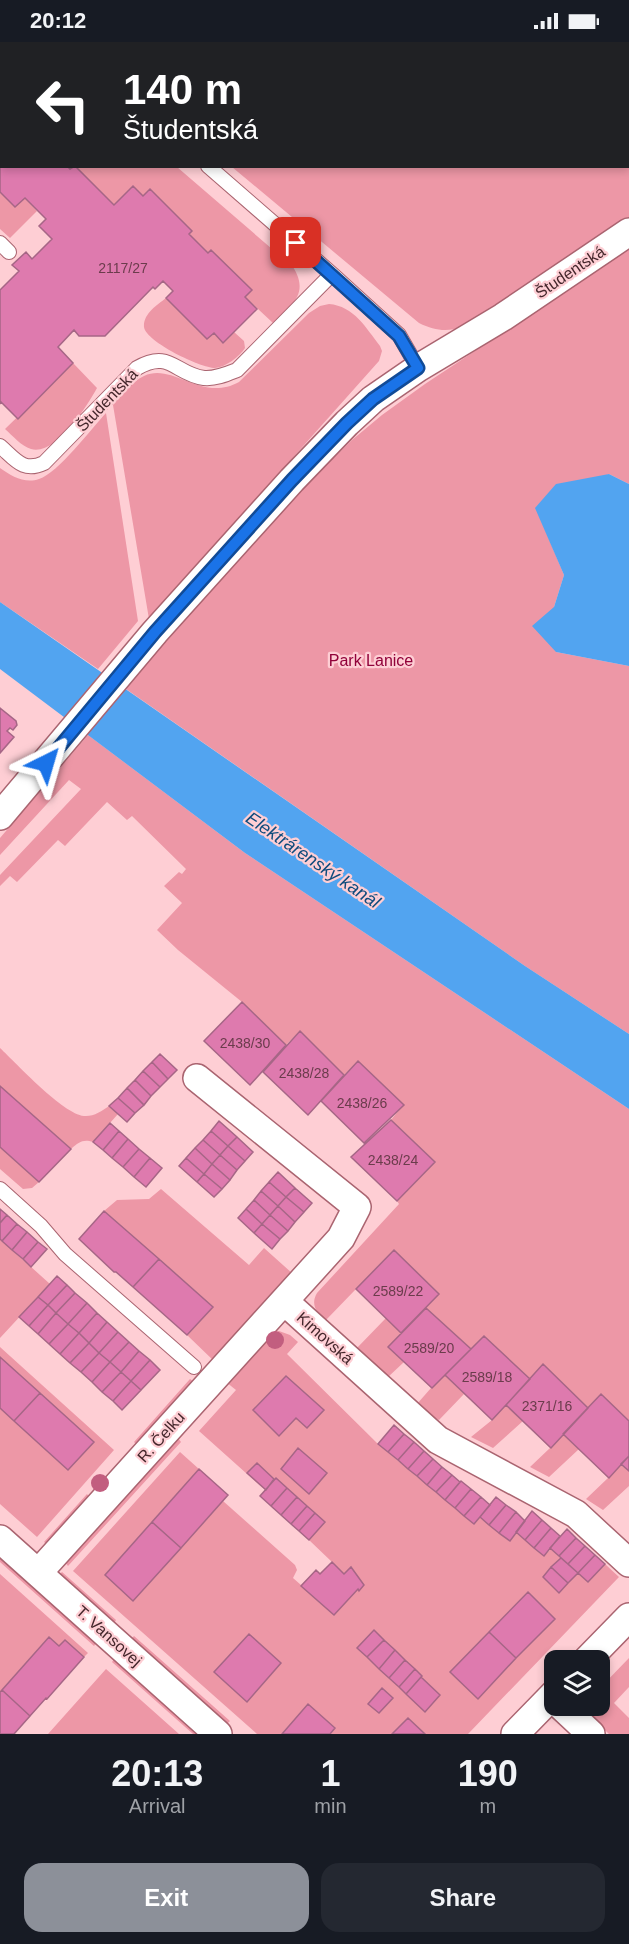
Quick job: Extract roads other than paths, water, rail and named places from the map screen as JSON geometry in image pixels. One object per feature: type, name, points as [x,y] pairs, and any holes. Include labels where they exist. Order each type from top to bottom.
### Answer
[{"type":"street","name":"Študentská","points":[[0,816],[141,649],[292,480],[347,423],[373,399],[418,368],[502,317],[629,232]]},
{"type":"street","name":"Kimovská","points":[[197,1078],[357,1207],[341,1238],[284,1301],[438,1440],[576,1514],[629,1563]]},
{"type":"street","name":"R. Čelku","points":[[38,1573],[284,1301]]},
{"type":"street","name":"T. Vansovej","points":[[0,1539],[218,1734]]},
{"type":"street","points":[[597,1650],[629,1617]]},
{"type":"street","points":[[515,1734],[544,1709]]},
{"type":"street","points":[[574,1716],[591,1734]]},
{"type":"lane","points":[[210,168],[399,336],[418,368]]},
{"type":"lane","name":"Študentská","points":[[0,446],[19,464],[28,468],[37,467],[44,463],[137,368],[149,361],[161,360],[204,378],[223,376],[237,370],[332,274]]},
{"type":"lane","points":[[0,1190],[41,1226],[65,1254],[194,1367]]},
{"type":"water","points":[[609,474],[629,484],[629,666],[556,652],[532,626],[554,607],[564,575],[535,508],[556,484]]},
{"type":"water","name":"Elektrárenský kanál","points":[[0,602],[525,966],[629,1034],[629,1109],[245,853],[0,669]]},
{"type":"park label","name":"Park Lanice","points":[[371,660]]}]
